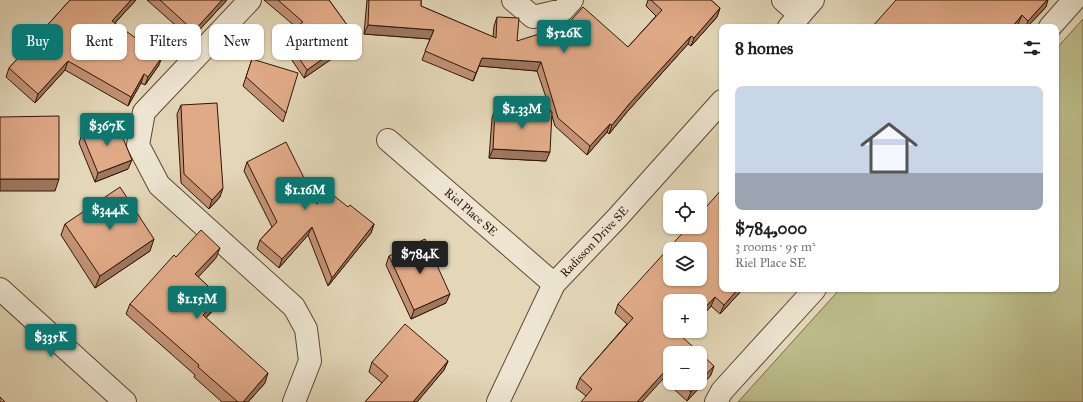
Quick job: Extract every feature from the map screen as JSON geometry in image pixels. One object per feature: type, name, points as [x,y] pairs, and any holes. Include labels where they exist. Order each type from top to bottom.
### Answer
[{"type":"street","points":[[250,0],[144,112],[138,145],[159,185],[294,308],[306,329],[310,361],[294,402]]},
{"type":"street","points":[[513,0],[533,17],[563,10],[572,0]]},
{"type":"street","points":[[783,0],[801,14]]},
{"type":"street","points":[[1053,24],[1074,0]]},
{"type":"street","name":"Radisson Drive SE","points":[[498,402],[554,284],[617,218],[719,104]]},
{"type":"street","name":"Riel Place SE","points":[[388,140],[554,284]]},
{"type":"street","points":[[0,289],[125,402]]},
{"type":"street","points":[[716,402],[722,391],[812,292]]},
{"type":"green space","points":[[1083,19],[1083,402],[738,402],[837,292],[1059,292],[1059,46]]},
{"type":"building","points":[[70,0],[131,0],[112,21],[116,24],[71,24],[71,60],[127,60],[127,32],[135,38],[135,60],[160,60],[148,77],[144,74],[131,97],[68,61],[38,94],[9,68],[16,60],[63,60],[63,24],[48,24]]},
{"type":"building","points":[[160,0],[222,0],[200,24],[186,24]]},
{"type":"building","points":[[278,0],[329,0],[346,24],[300,24],[303,22]]},
{"type":"building","points":[[369,0],[421,0],[421,6],[496,38],[497,17],[519,18],[517,41],[567,25],[583,7],[628,47],[662,10],[651,0],[711,0],[720,8],[694,38],[691,36],[612,125],[610,124],[590,146],[558,118],[541,62],[482,58],[476,73],[425,51],[434,30],[368,25]]},
{"type":"building","points":[[896,0],[1047,0],[1028,21],[1022,15],[1014,24],[875,24]]},
{"type":"building","points":[[252,60],[298,73],[286,113],[246,77]]},
{"type":"building","points":[[300,60],[321,60],[307,70]]},
{"type":"building","points":[[217,103],[223,188],[212,200],[184,174],[181,105]]},
{"type":"building","points":[[495,109],[552,112],[550,152],[493,149]]},
{"type":"building","points":[[59,116],[59,179],[0,179],[0,117]]},
{"type":"building","points":[[116,121],[132,160],[98,173],[82,134]]},
{"type":"building","points":[[286,142],[317,204],[328,191],[348,207],[350,205],[374,224],[332,278],[312,227],[282,259],[260,240],[277,222],[247,162]]},
{"type":"building","points":[[120,187],[154,239],[100,276],[65,224]]},
{"type":"building","points":[[719,192],[719,292],[735,292],[724,305],[715,297],[707,306],[707,294],[663,294],[663,338],[683,338],[692,346],[663,346],[663,373],[637,402],[581,402],[592,389],[580,378],[633,318],[618,304],[663,254],[663,286],[707,286],[707,242],[674,242],[682,234],[707,234],[707,206]]},
{"type":"building","points":[[201,230],[220,248],[195,274],[220,297],[203,315],[268,373],[243,402],[238,402],[130,304],[174,255],[176,257]]},
{"type":"building","points":[[425,239],[450,294],[414,310],[389,256]]},
{"type":"building","points":[[405,324],[448,361],[413,402],[365,402],[388,376],[372,362]]},
{"type":"building","points":[[707,360],[714,366],[707,374]]},
{"type":"building","points":[[0,397],[5,402],[0,402]]}]
